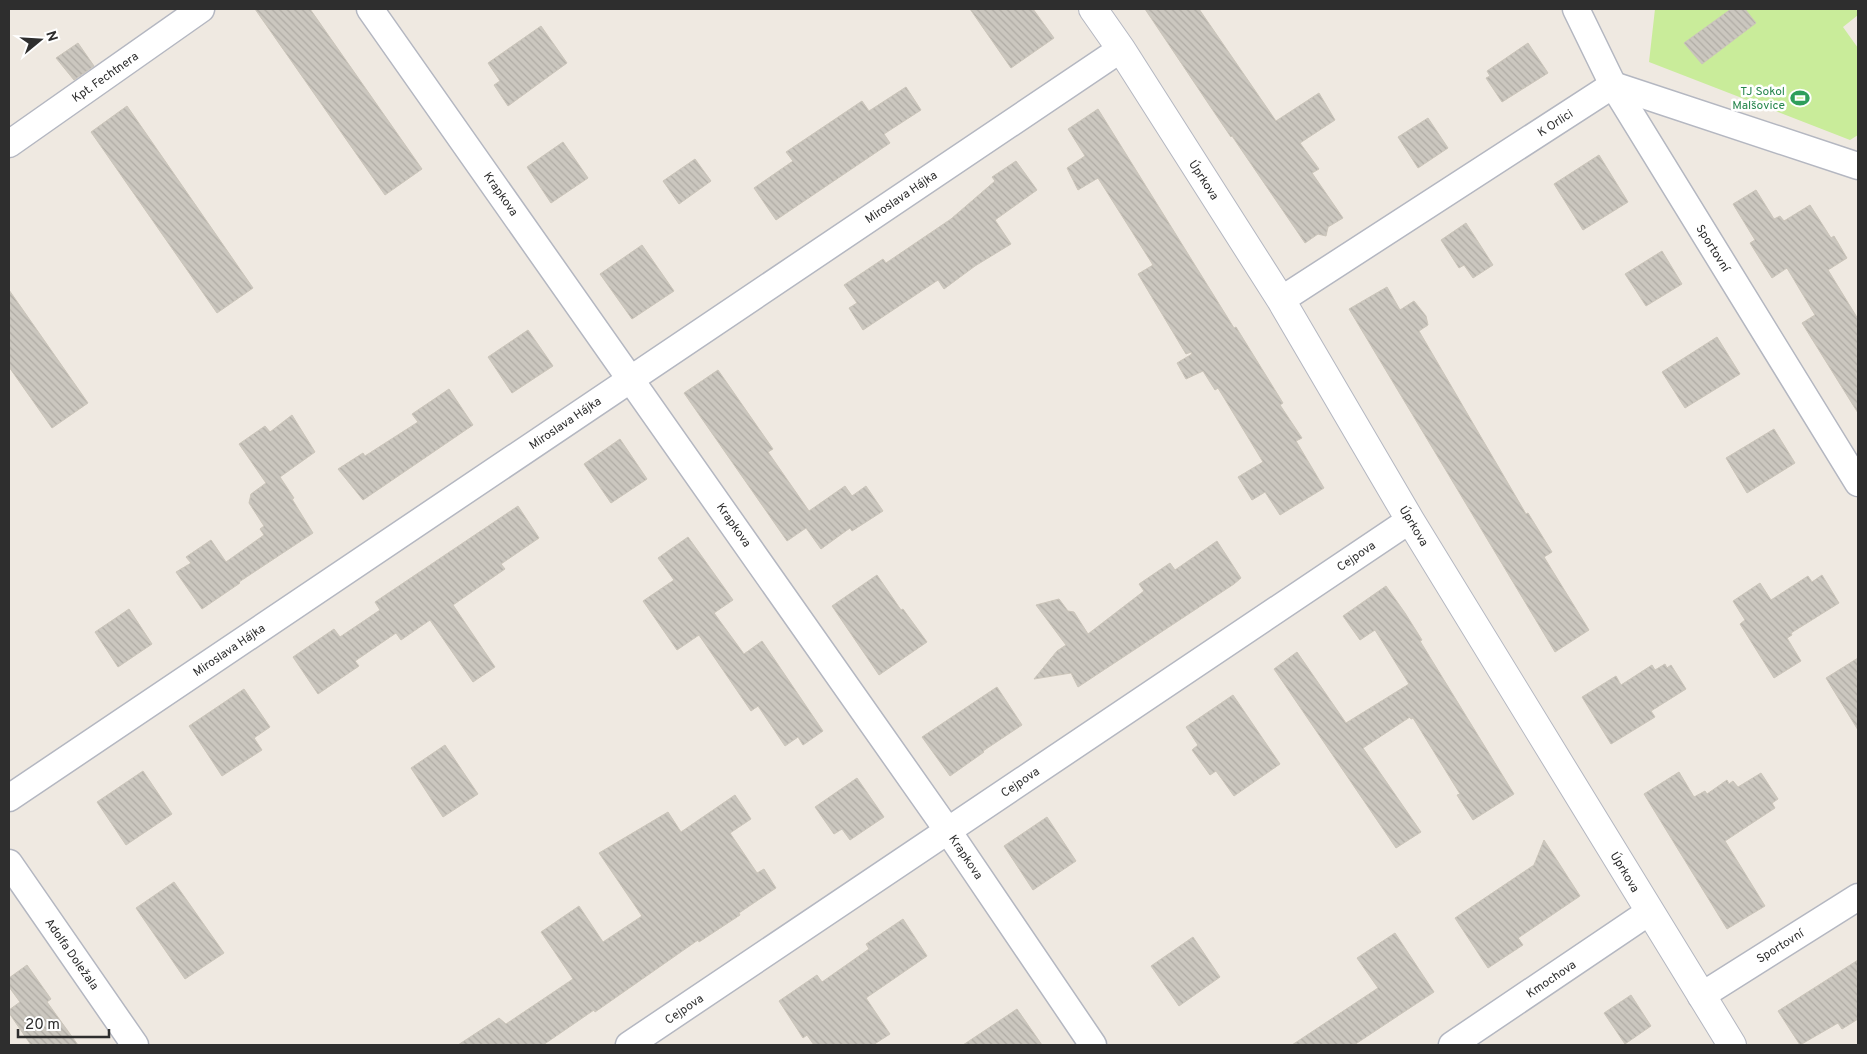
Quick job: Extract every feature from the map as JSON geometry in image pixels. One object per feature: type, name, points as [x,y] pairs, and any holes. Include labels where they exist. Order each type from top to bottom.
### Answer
[{"type":"street","name":"Kpt. Fechtnera","points":[[9,144],[202,9]]},
{"type":"street","name":"Krapkova","points":[[370,9],[948,831],[1093,1045]]},
{"type":"street","name":"Úprkova","points":[[1093,9],[1281,300],[1410,520],[1732,1045]]},
{"type":"street","name":"Sportovní","points":[[1576,9],[1613,85],[1858,483]]},
{"type":"street","name":"Miroslava Hájka","points":[[9,798],[1120,49]]},
{"type":"street","points":[[1613,85],[1858,166]]},
{"type":"street","name":"K Orlici","points":[[1281,300],[1613,85]]},
{"type":"street","name":"Cejpova","points":[[629,1045],[1410,520]]},
{"type":"street","name":"Adolfa Doležala","points":[[9,863],[136,1045]]},
{"type":"street","name":"Sportovní","points":[[1701,996],[1858,897]]},
{"type":"street","name":"Kmochova","points":[[1452,1045],[1649,912]]},
{"type":"green space","name":"TJ Sokol Malšovice","points":[[1655,9],[1858,9],[1858,15],[1843,27],[1858,48],[1858,135],[1850,140],[1649,62]]},
{"type":"building","points":[[255,9],[310,9],[422,169],[385,195]]},
{"type":"building","points":[[970,9],[1033,9],[1054,38],[1011,68]]},
{"type":"building","points":[[1145,9],[1199,9],[1276,121],[1319,93],[1335,120],[1300,143],[1319,169],[1312,173],[1343,218],[1328,227],[1326,236],[1318,234],[1305,243]]},
{"type":"building","points":[[1731,9],[1745,9],[1756,23],[1702,64],[1684,43]]},
{"type":"building","points":[[541,26],[567,63],[508,106],[494,85],[500,81],[488,63]]},
{"type":"building","points":[[78,43],[94,66],[74,80],[56,58]]},
{"type":"building","points":[[1528,43],[1548,73],[1502,102],[1486,78],[1490,76],[1487,71]]},
{"type":"building","points":[[906,87],[921,110],[884,134],[890,143],[776,220],[754,188],[793,161],[786,152],[862,101],[869,111]]},
{"type":"building","points":[[127,106],[253,288],[217,313],[91,132]]},
{"type":"building","points":[[1098,109],[1234,328],[1236,327],[1283,403],[1280,405],[1302,438],[1296,441],[1324,488],[1280,515],[1265,492],[1252,500],[1238,477],[1263,462],[1218,388],[1215,390],[1203,371],[1186,379],[1177,363],[1192,354],[1191,352],[1186,354],[1138,274],[1153,265],[1098,178],[1078,190],[1067,168],[1085,156],[1068,129]]},
{"type":"building","points":[[1428,118],[1448,148],[1418,168],[1398,137]]},
{"type":"building","points":[[563,142],[588,178],[551,203],[527,167]]},
{"type":"building","points":[[1599,155],[1628,202],[1583,230],[1554,184]]},
{"type":"building","points":[[695,159],[711,181],[679,204],[663,181]]},
{"type":"building","points":[[1016,161],[1037,190],[995,220],[1011,244],[975,266],[944,289],[938,280],[863,330],[849,308],[857,303],[844,285],[883,259],[886,263],[951,219],[995,181],[992,177]]},
{"type":"building","points":[[1756,190],[1774,219],[1780,216],[1784,221],[1810,205],[1831,238],[1834,236],[1847,258],[1828,270],[1858,319],[1858,413],[1802,323],[1815,315],[1787,268],[1772,278],[1750,243],[1755,240],[1733,204]]},
{"type":"building","points":[[1466,223],[1493,265],[1473,278],[1464,265],[1459,268],[1441,240]]},
{"type":"building","points":[[642,245],[674,291],[632,319],[600,274]]},
{"type":"building","points":[[1662,251],[1682,284],[1646,306],[1625,274]]},
{"type":"building","points":[[1387,287],[1400,310],[1414,301],[1426,316],[1428,325],[1419,331],[1526,514],[1528,513],[1552,552],[1544,557],[1589,630],[1555,652],[1349,309]]},
{"type":"building","points":[[9,290],[88,403],[52,428],[9,367]]},
{"type":"building","points":[[528,330],[553,366],[512,393],[488,357]]},
{"type":"building","points":[[1717,337],[1740,374],[1685,408],[1662,372]]},
{"type":"building","points":[[718,370],[773,449],[768,452],[809,511],[845,486],[852,496],[866,486],[883,511],[852,531],[850,528],[821,549],[806,528],[787,541],[684,393]]},
{"type":"building","points":[[449,389],[473,425],[363,500],[338,469],[363,453],[365,456],[418,422],[412,414]]},
{"type":"building","points":[[292,415],[315,452],[280,477],[313,533],[202,609],[176,572],[191,563],[186,557],[211,540],[226,562],[264,535],[260,529],[264,526],[249,503],[251,494],[266,483],[239,444],[265,426],[270,432]]},
{"type":"building","points":[[1774,429],[1795,463],[1747,493],[1726,458]]},
{"type":"building","points":[[620,439],[647,479],[611,503],[584,464]]},
{"type":"building","points":[[518,506],[539,538],[501,564],[505,569],[453,605],[495,667],[473,682],[430,620],[401,640],[396,633],[355,661],[359,666],[318,694],[293,657],[334,629],[340,637],[380,610],[375,602]]},
{"type":"building","points":[[688,537],[733,600],[714,613],[744,654],[762,641],[823,731],[803,745],[798,737],[785,746],[758,706],[751,711],[699,635],[677,650],[643,601],[674,580],[658,558]]},
{"type":"building","points":[[1217,541],[1241,578],[1234,584],[1078,687],[1071,673],[1034,679],[1057,651],[1066,645],[1036,605],[1059,599],[1068,611],[1074,612],[1088,634],[1144,591],[1139,584],[1170,563],[1175,570]]},
{"type":"building","points":[[877,575],[901,610],[903,609],[927,642],[879,675],[832,606]]},
{"type":"building","points":[[1822,575],[1839,603],[1791,633],[1792,635],[1787,638],[1801,661],[1774,678],[1740,624],[1745,620],[1733,601],[1760,583],[1771,600],[1808,576],[1812,582]]},
{"type":"building","points":[[1386,586],[1422,640],[1420,641],[1514,794],[1473,820],[1457,795],[1460,794],[1413,718],[1411,719],[1410,717],[1363,748],[1421,832],[1396,848],[1274,669],[1297,652],[1346,723],[1409,684],[1375,630],[1360,640],[1343,616]]},
{"type":"building","points":[[129,609],[152,644],[118,667],[95,632]]},
{"type":"building","points":[[1858,658],[1858,730],[1826,678]]},
{"type":"building","points":[[1665,664],[1667,668],[1671,665],[1686,689],[1651,711],[1655,717],[1611,744],[1582,697],[1616,676],[1621,685],[1652,665],[1655,670]]},
{"type":"building","points":[[997,687],[1022,725],[950,776],[922,737]]},
{"type":"building","points":[[244,689],[270,727],[254,738],[262,750],[222,776],[189,726]]},
{"type":"building","points":[[1233,695],[1280,764],[1234,796],[1216,771],[1210,775],[1192,750],[1198,745],[1186,727]]},
{"type":"building","points":[[445,745],[478,794],[443,817],[411,768]]},
{"type":"building","points":[[143,771],[172,814],[126,845],[97,802]]},
{"type":"building","points":[[1679,772],[1694,797],[1705,791],[1707,794],[1727,780],[1729,784],[1733,781],[1738,787],[1761,773],[1778,799],[1772,803],[1775,808],[1725,841],[1765,906],[1727,929],[1644,794]]},
{"type":"building","points":[[857,778],[884,817],[850,840],[842,829],[834,834],[815,807]]},
{"type":"building","points":[[735,795],[751,819],[730,833],[757,873],[764,869],[776,888],[739,913],[740,915],[699,942],[698,940],[595,1012],[594,1010],[543,1045],[458,1045],[499,1018],[506,1024],[573,979],[541,932],[579,906],[603,942],[642,916],[599,853],[668,812],[681,832]]},
{"type":"building","points":[[1047,817],[1076,861],[1033,890],[1004,846]]},
{"type":"building","points":[[1544,840],[1580,896],[1518,938],[1523,945],[1488,968],[1455,918],[1534,865]]},
{"type":"building","points":[[174,882],[224,953],[185,979],[136,908]]},
{"type":"building","points":[[903,919],[927,956],[866,998],[890,1034],[873,1045],[814,1045],[807,1035],[803,1038],[779,1001],[817,975],[822,982],[869,949],[866,944]]},
{"type":"building","points":[[1395,933],[1434,992],[1354,1045],[1292,1045],[1378,988],[1357,958]]},
{"type":"building","points":[[1193,937],[1220,977],[1179,1006],[1151,966]]},
{"type":"building","points":[[1858,960],[1858,1019],[1842,1029],[1838,1023],[1800,1045],[1778,1011]]},
{"type":"building","points":[[27,965],[51,999],[47,1002],[78,1045],[31,1045],[9,1013],[9,1010],[20,1002],[9,987],[9,978]]},
{"type":"building","points":[[1631,995],[1651,1026],[1625,1044],[1604,1013]]},
{"type":"building","points":[[1017,1009],[1042,1045],[963,1045]]},
{"type":"place","name":"TJ Sokol Malšovice","points":[[1800,98]]}]
